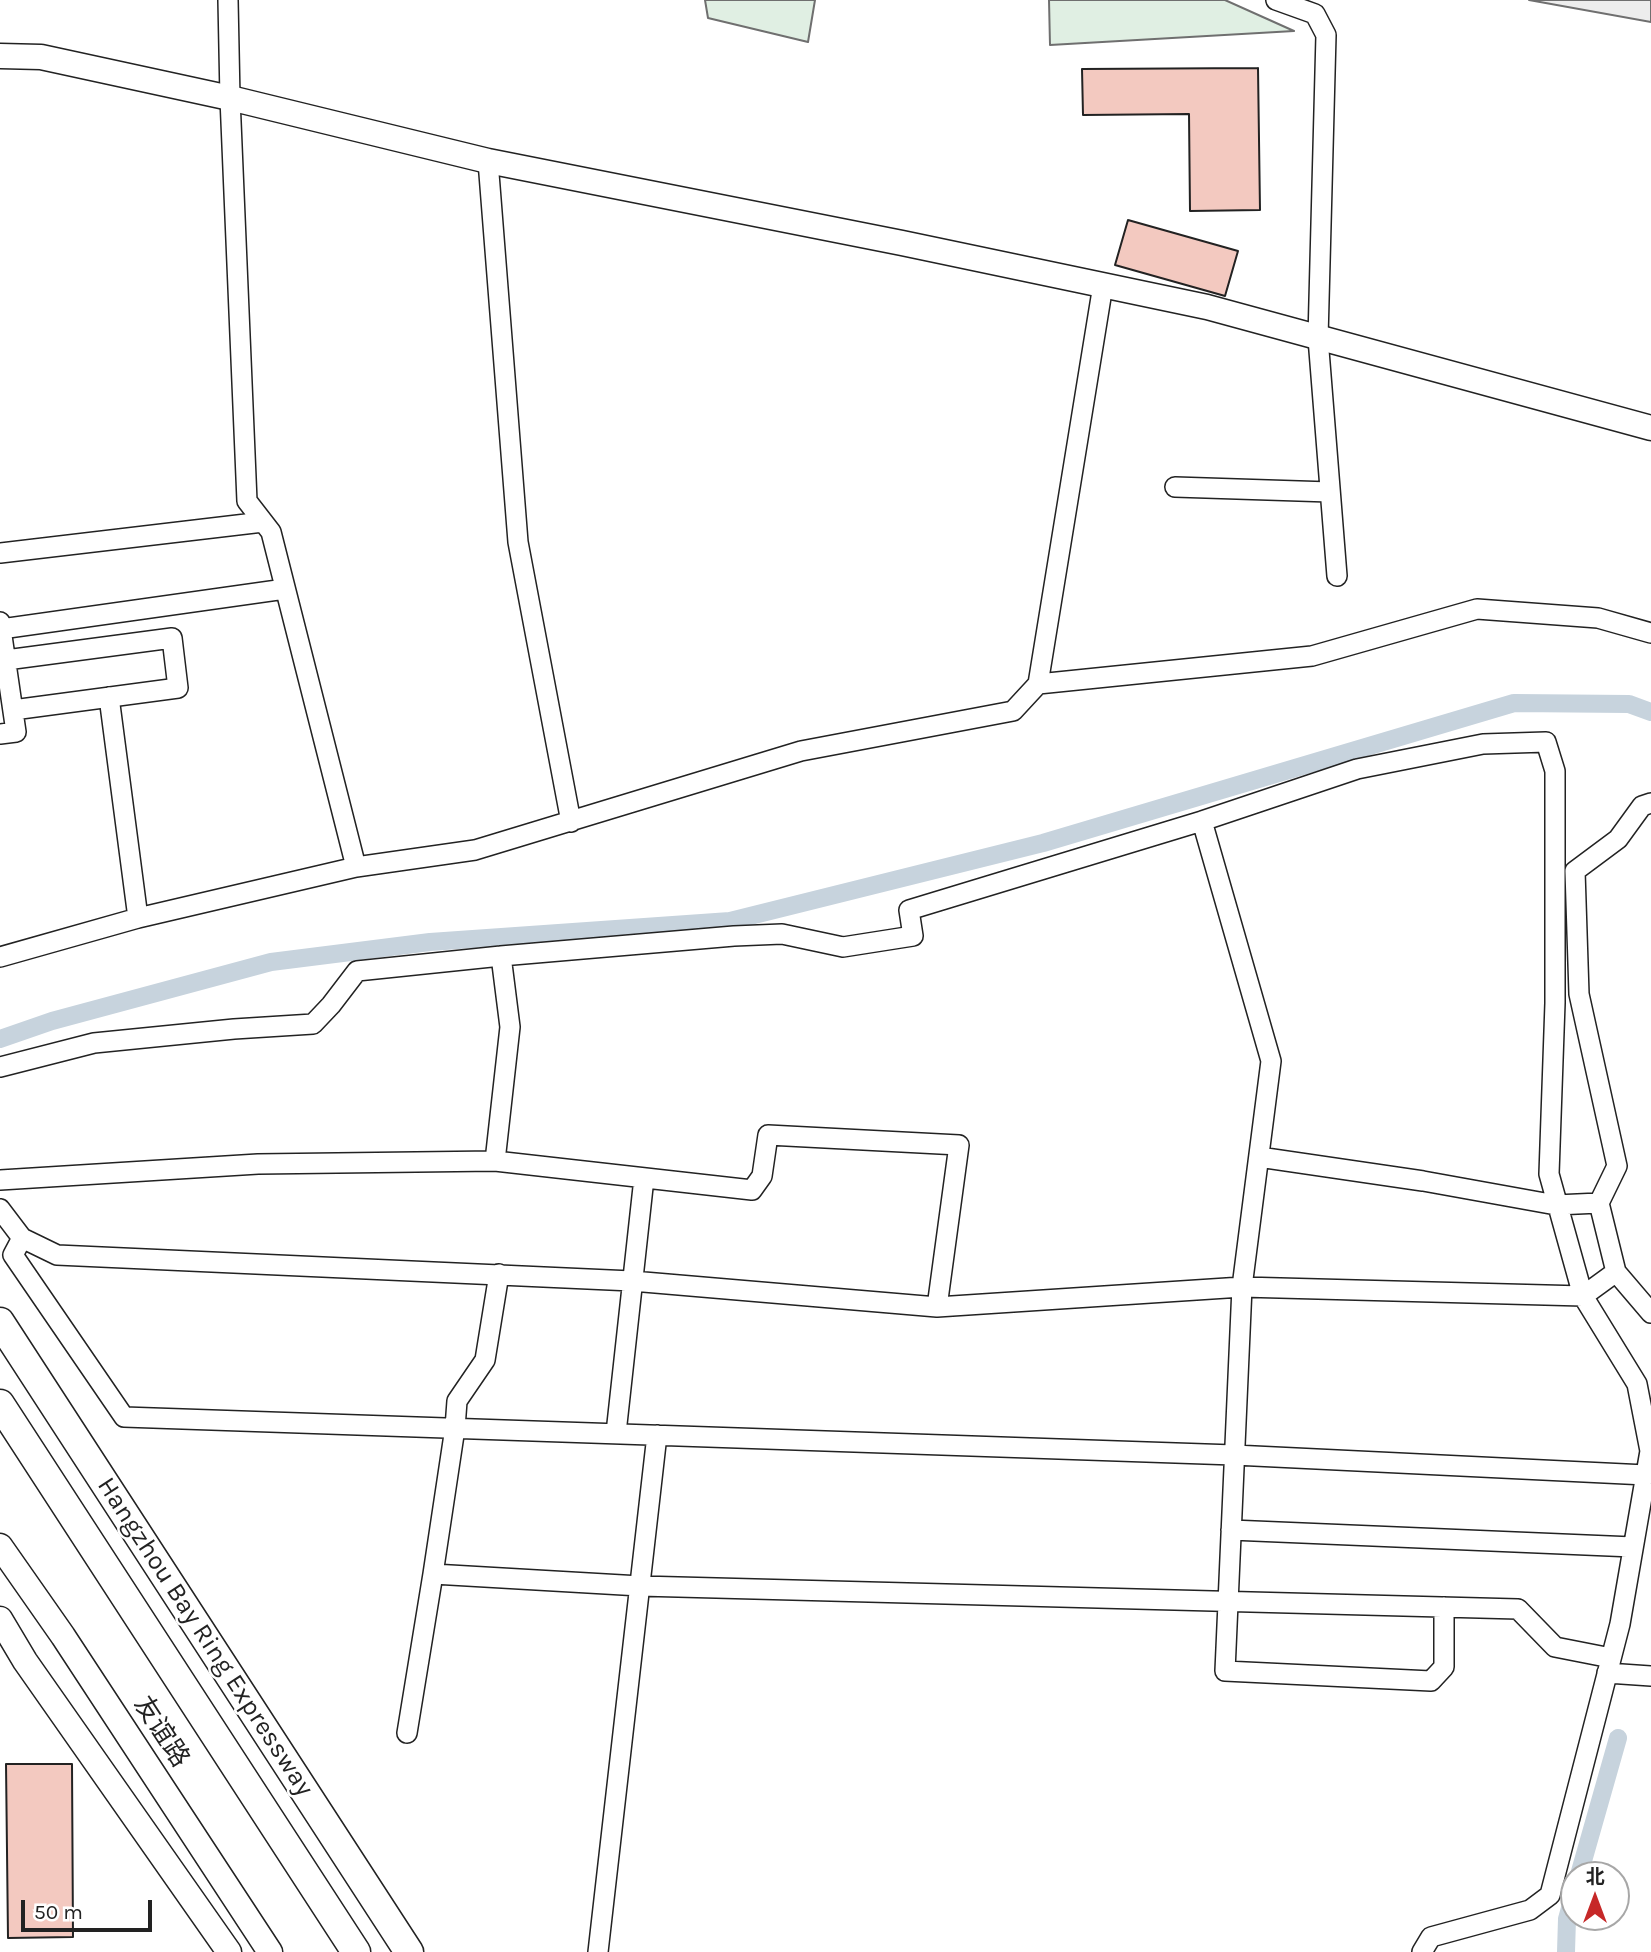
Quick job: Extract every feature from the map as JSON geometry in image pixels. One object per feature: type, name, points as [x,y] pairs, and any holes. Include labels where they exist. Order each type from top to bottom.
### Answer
[{"type":"highway","name":"Hangzhou Bay Ring Expressway","points":[[0,1322],[409,1952]]},
{"type":"highway","name":"Hangzhou Bay Ring Expressway","points":[[0,1404],[356,1952]]},
{"type":"main road","points":[[0,56],[41,57],[230,98],[488,160],[1207,307],[1651,428]]},
{"type":"main road","name":"友谊路","points":[[0,1546],[63,1636],[270,1952]]},
{"type":"main road","points":[[0,1619],[25,1661],[229,1952]]},
{"type":"street","points":[[228,0],[247,501],[271,532],[356,867]]},
{"type":"street","points":[[1276,0],[1314,14],[1326,34],[1318,338],[1337,576]]},
{"type":"street","points":[[488,160],[518,542],[570,822]]},
{"type":"street","points":[[0,957],[138,918],[356,867],[475,850],[801,751],[1013,711],[1038,684],[1103,285]]},
{"type":"street","points":[[1175,487],[1330,492]]},
{"type":"street","points":[[0,553],[263,522]]},
{"type":"street","points":[[0,734],[16,732],[1,625],[285,589]]},
{"type":"street","points":[[1038,684],[1312,656],[1477,609],[1598,618],[1651,633]]},
{"type":"street","points":[[6,660],[172,638],[178,688],[13,710]]},
{"type":"street","points":[[110,697],[138,918]]},
{"type":"street","points":[[0,1067],[94,1043],[234,1028],[313,1024],[357,971],[501,956],[782,934],[843,947],[913,936],[909,909],[1202,821],[1357,769],[1483,744],[1546,742],[1555,771],[1555,1003],[1549,1174],[1578,1204],[1598,1285],[1637,1384],[1650,1451],[1609,1666],[1550,1895],[1530,1910],[1431,1937],[1422,1952]]},
{"type":"street","points":[[1578,1204],[1617,1166],[1579,994],[1575,871],[1618,839],[1642,806],[1651,803]]},
{"type":"street","points":[[1202,821],[1271,1061],[1242,1287],[1225,1671],[1430,1681],[1444,1667],[1444,1607]]},
{"type":"street","points":[[495,1161],[510,1027],[501,956]]},
{"type":"street","points":[[0,1180],[258,1164],[495,1161],[751,1190],[762,1176],[768,1135],[959,1145],[937,1307]]},
{"type":"street","points":[[1259,1157],[1578,1204]]},
{"type":"street","points":[[616,1433],[644,1178]]},
{"type":"street","points":[[1578,1204],[1598,1285]]},
{"type":"street","points":[[0,1209],[22,1238],[57,1255],[632,1280],[937,1307],[1242,1287],[1598,1285],[1651,1313]]},
{"type":"street","points":[[22,1238],[13,1255],[124,1417],[1234,1455],[1646,1475]]},
{"type":"street","points":[[407,1734],[457,1401],[485,1360],[499,1274]]},
{"type":"street","points":[[598,1952],[657,1435]]},
{"type":"street","points":[[1231,1530],[1633,1547]]},
{"type":"street","points":[[433,1574],[639,1586],[1518,1609],[1555,1647],[1609,1666],[1651,1676]]},
{"type":"green space","points":[[705,0],[815,0],[808,42],[708,18]]},
{"type":"green space","points":[[1049,0],[1225,0],[1294,31],[1050,45]]},
{"type":"shaded area","points":[[1529,0],[1651,0],[1651,22]]},
{"type":"building","points":[[1258,68],[1260,210],[1190,211],[1189,114],[1083,115],[1082,69]]},
{"type":"building","points":[[1128,220],[1238,251],[1225,296],[1115,265]]},
{"type":"building","points":[[6,1764],[72,1764],[73,1937],[8,1938]]},
{"type":"waterway","points":[[0,1039],[52,1021],[271,962],[430,942],[730,921],[1043,843],[1514,703],[1629,704],[1651,712]]},
{"type":"waterway","points":[[1583,1861],[1618,1738]]},
{"type":"waterway","points":[[1566,1952],[1567,1931]]}]
